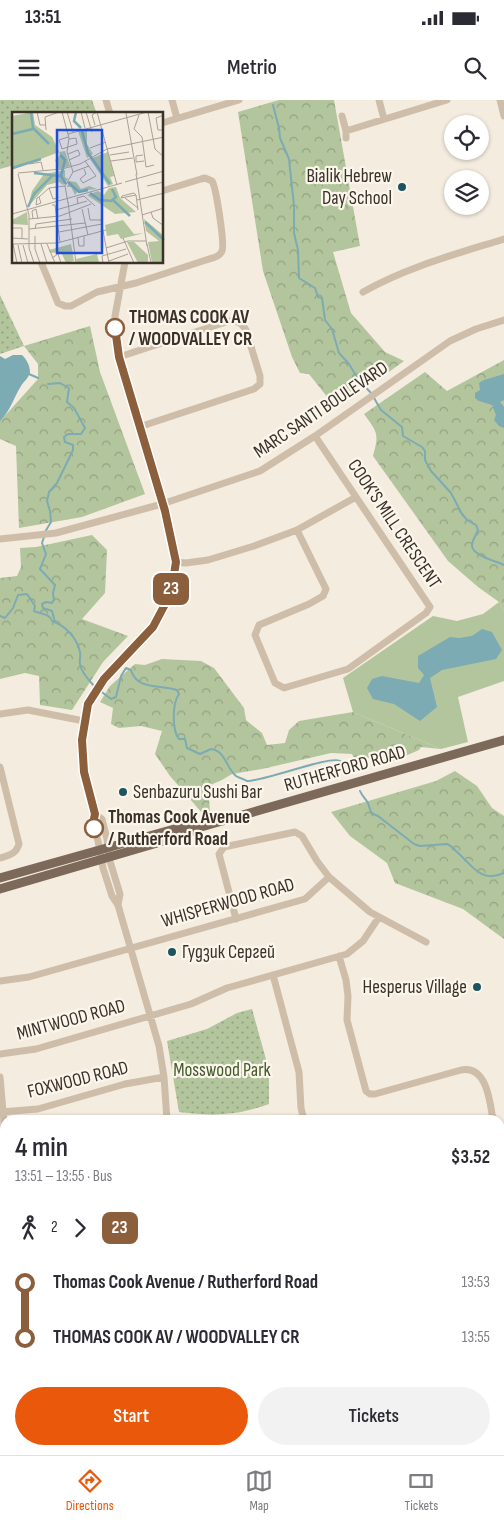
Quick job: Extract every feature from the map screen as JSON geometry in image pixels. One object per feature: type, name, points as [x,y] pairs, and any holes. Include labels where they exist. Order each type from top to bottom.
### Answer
[{"type":"main road","name":"RUTHERFORD ROAD","points":[[0,889],[188,834],[194,829],[504,740]]},
{"type":"main road","name":"RUTHERFORD ROAD","points":[[0,878],[185,826],[194,829]]},
{"type":"street","points":[[172,100],[177,118]]},
{"type":"street","points":[[164,122],[239,100]]},
{"type":"street","points":[[378,100],[384,119]]},
{"type":"street","points":[[342,116],[346,134],[384,119],[447,100]]},
{"type":"street","points":[[500,100],[504,116]]},
{"type":"street","points":[[41,264],[58,303],[71,306],[97,292],[136,283],[209,259],[222,252],[223,245],[218,209],[212,181],[205,178],[164,190]]},
{"type":"street","points":[[363,292],[407,270],[504,239]]},
{"type":"street","points":[[125,264],[115,328],[119,357],[162,504],[176,562],[171,593],[153,627],[104,679],[88,704],[82,740],[84,772],[95,814],[102,819],[105,859],[112,896],[118,905],[159,1046],[164,1076],[167,1115]]},
{"type":"street","name":"MARC SANTI BOULEVARD","points":[[0,540],[56,533],[162,504],[260,472],[356,408],[450,341],[476,329],[504,320]]},
{"type":"street","points":[[119,357],[229,321],[236,321],[242,323],[246,330],[260,376],[260,384],[254,389],[138,427]]},
{"type":"street","name":"COOK'S MILL CRESCENT","points":[[297,530],[326,589],[323,596],[309,604],[259,625],[255,635],[275,683],[284,688],[348,669],[426,613],[430,607],[315,436]]},
{"type":"street","points":[[176,562],[186,564],[208,560],[254,546],[297,530],[356,497]]},
{"type":"street","points":[[0,714],[28,710],[84,721]]},
{"type":"street","points":[[0,767],[19,844],[13,854],[0,858]]},
{"type":"street","points":[[236,918],[219,854],[224,847],[295,832],[302,836],[329,877],[370,912],[426,942]]},
{"type":"street","name":"WHISPERWOOD ROAD","points":[[0,982],[29,977],[305,899],[329,877]]},
{"type":"street","name":"MINTWOOD ROAD","points":[[0,1054],[36,1049],[191,1004],[227,988],[347,954],[363,941],[379,917]]},
{"type":"street","points":[[339,956],[346,980],[348,996],[347,1020],[366,1091],[375,1094],[468,1069],[478,1073],[489,1095],[492,1115]]},
{"type":"street","points":[[273,975],[299,1072],[303,1115]]},
{"type":"street","name":"FOXWOOD ROAD","points":[[1,1112],[38,1109],[125,1084],[164,1076]]},
{"type":"street","points":[[0,1077],[1,1112]]},
{"type":"green space","points":[[0,100],[92,100],[96,112],[12,112],[12,166],[0,169]]},
{"type":"green space","points":[[279,100],[334,100],[360,246],[333,252],[351,313],[385,352],[404,361],[386,374],[377,375],[332,403],[309,374],[300,373],[292,357],[263,271],[238,112]]},
{"type":"green space","points":[[0,295],[24,346],[0,354]]},
{"type":"green space","points":[[90,326],[100,372],[145,494],[82,517],[19,528],[16,446],[0,439],[0,419],[38,379],[38,364],[24,346]]},
{"type":"green space","points":[[504,360],[504,611],[499,602],[448,561],[373,456],[376,434],[364,414],[425,372],[447,391]]},
{"type":"green space","points":[[92,535],[107,550],[105,593],[82,619],[128,636],[103,662],[72,710],[40,705],[39,676],[25,673],[0,679],[0,578],[17,576],[21,567],[20,548],[36,547]]},
{"type":"green space","points":[[499,602],[504,611],[504,681],[458,697],[468,742],[441,749],[353,712],[343,678],[433,616],[457,621],[483,614]]},
{"type":"green space","points":[[162,659],[201,661],[214,668],[244,708],[246,720],[262,733],[267,745],[285,743],[289,730],[299,721],[353,712],[441,749],[421,747],[419,750],[389,763],[378,757],[356,762],[352,754],[331,753],[232,774],[208,786],[210,812],[203,814],[170,776],[155,754],[162,731],[141,726],[119,728],[111,724],[113,708],[100,702],[110,686],[135,664],[145,665]]},
{"type":"green space","points":[[455,771],[477,786],[492,808],[504,816],[504,939],[463,909],[395,883],[387,863],[350,836],[331,812],[436,781]]},
{"type":"green space","name":"Mosswood Park","points":[[252,1009],[269,1070],[269,1104],[246,1111],[224,1114],[179,1112],[167,1041],[207,1029],[237,1013]]},
{"type":"water","points":[[13,355],[22,355],[28,362],[30,372],[18,390],[7,413],[0,421],[0,356],[5,359]]},
{"type":"water","points":[[504,374],[504,400],[500,402],[504,407],[504,428],[499,426],[494,420],[496,415],[492,405],[479,401],[475,398],[475,393],[480,390],[479,383]]},
{"type":"water","points":[[482,629],[492,632],[502,650],[496,659],[442,670],[430,678],[437,707],[420,721],[394,704],[373,699],[367,688],[372,679],[382,676],[419,683],[424,675],[418,668],[418,656],[450,637],[472,636]]},
{"type":"waterway","points":[[273,105],[280,138],[289,159],[299,278],[315,288],[318,297],[322,298],[325,320],[332,329],[339,353],[371,393]]},
{"type":"waterway","points":[[29,374],[38,378]]},
{"type":"waterway","points":[[45,532],[51,522],[47,501],[49,492],[57,483],[73,450],[73,445],[65,442],[64,437],[68,434],[81,434],[85,428],[74,408],[67,402],[69,388],[60,383],[48,384]]},
{"type":"waterway","points":[[374,398],[381,410],[402,427],[403,436],[422,447],[425,451],[425,460],[431,471],[451,493],[462,514],[467,520],[476,525],[478,530],[472,545],[475,552],[504,565]]},
{"type":"waterway","points":[[44,537],[42,543],[46,554],[40,569],[55,585],[52,603],[46,602],[42,604],[43,608],[52,611],[55,622]]},
{"type":"waterway","points":[[0,616],[5,618],[13,608],[18,595],[27,594],[35,606],[34,611],[45,614],[74,637],[79,647],[82,671],[95,687]]},
{"type":"waterway","points":[[99,690],[111,699],[116,697],[121,676],[126,668],[131,670],[134,677],[144,684],[177,690],[179,694],[175,704],[174,717],[175,730],[179,739],[185,739],[187,748],[200,754],[211,749],[216,750],[223,756],[233,773],[247,781],[334,760],[343,763],[350,774]]},
{"type":"waterway","points":[[360,791],[372,813],[414,844],[420,846],[447,844],[483,875],[496,876],[504,873]]},
{"type":"bus line","name":"23","points":[[94,828],[95,814],[84,772],[82,740],[88,704],[104,679],[153,627],[171,593],[176,562],[165,511],[138,427],[119,357],[115,328]]},
{"type":"place","name":"Bialik Hebrew Day School","points":[[402,187]]},
{"type":"place","name":"THOMAS COOK AV / WOODVALLEY CR","points":[[115,328]]},
{"type":"place","name":"Senbazuru Sushi Bar","points":[[123,792]]},
{"type":"place","name":"Thomas Cook Avenue / Rutherford Road","points":[[94,828]]},
{"type":"place","name":"Гудзик Сергей","points":[[172,952]]},
{"type":"place","name":"Hesperus Village","points":[[477,987]]}]
